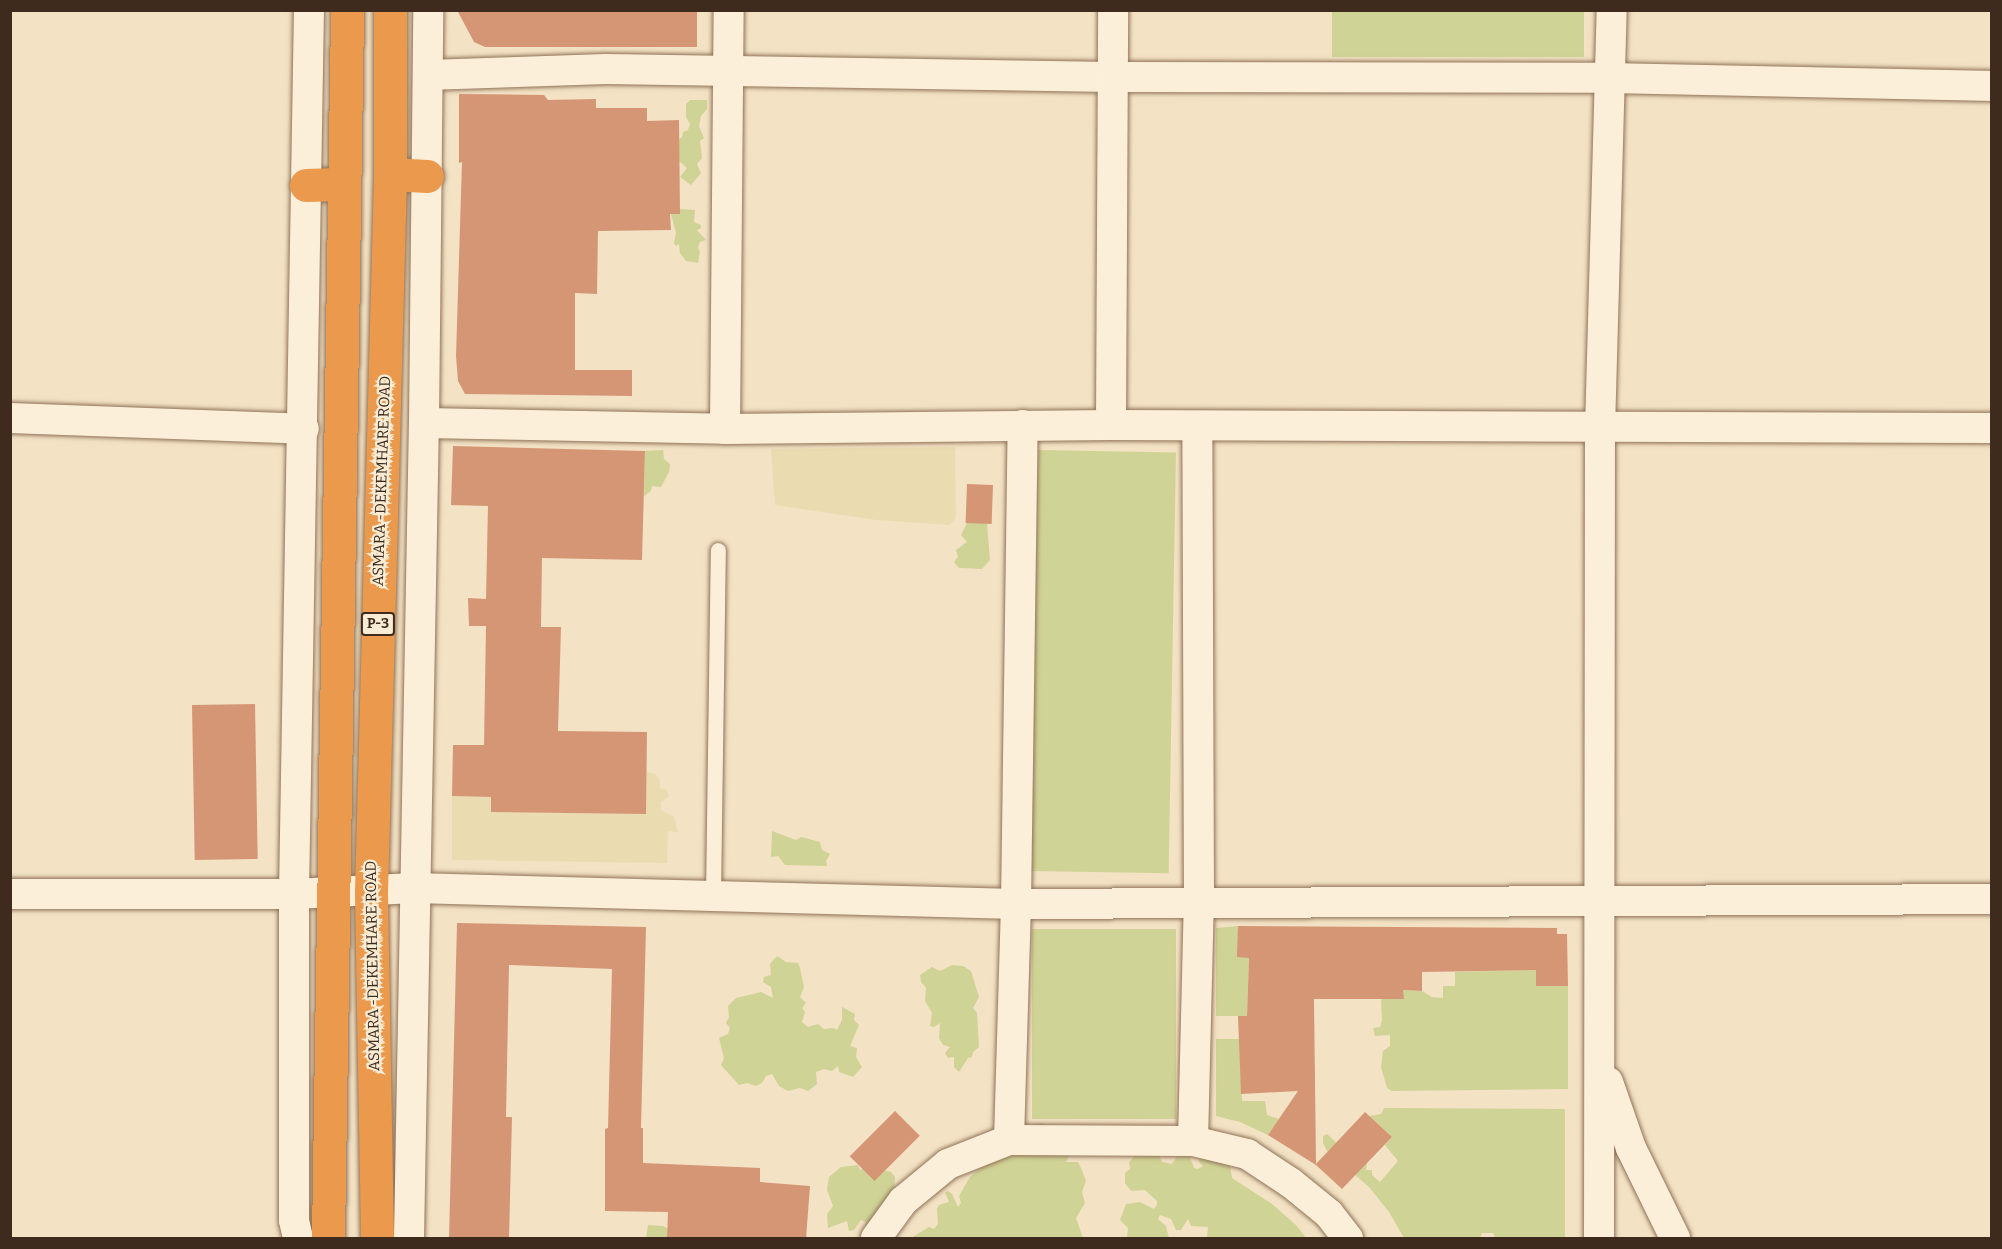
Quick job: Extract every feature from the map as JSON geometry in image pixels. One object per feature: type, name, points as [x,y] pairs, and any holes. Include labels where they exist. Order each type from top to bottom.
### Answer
[{"type":"highway","name":"P-3","points":[[328,1239],[347,10]]},
{"type":"highway","name":"ASMARA -DEKEMHARE ROAD","points":[[377,1239],[371,892],[390,174],[390,10]]},
{"type":"highway","points":[[390,174],[426,176]]},
{"type":"highway","points":[[306,185],[344,184]]},
{"type":"street","points":[[298,1239],[294,1220],[294,894],[304,429],[309,10]]},
{"type":"street","points":[[409,1239],[424,423],[428,10]]},
{"type":"street","points":[[725,429],[729,10]]},
{"type":"street","points":[[1111,425],[1113,10]]},
{"type":"street","points":[[1599,1239],[1600,429],[1612,10]]},
{"type":"street","points":[[428,75],[606,69],[1113,77],[1611,78],[1992,86]]},
{"type":"street","points":[[10,418],[304,429]]},
{"type":"street","points":[[424,423],[725,429],[1023,425],[1600,429],[1992,428]]},
{"type":"street","points":[[1009,1140],[1016,904],[1023,425]]},
{"type":"street","points":[[1193,1142],[1199,902],[1197,427]]},
{"type":"street","points":[[10,894],[294,894],[371,892],[414,888],[1016,904],[1992,899]]},
{"type":"street","points":[[1600,1052],[1614,1105],[1631,1148],[1675,1239]]},
{"type":"street","points":[[876,1239],[903,1201],[948,1164],[1009,1140],[1193,1142],[1247,1154],[1291,1183],[1329,1214],[1347,1239]]},
{"type":"lane","points":[[713,896],[718,550]]},
{"type":"shaded area","points":[[955,447],[956,518],[949,525],[876,520],[775,505],[771,449]]},
{"type":"shaded area","points":[[647,772],[655,774],[660,780],[660,788],[667,790],[669,796],[661,802],[661,810],[674,817],[678,832],[668,831],[667,863],[452,860],[452,796],[491,797],[491,812],[645,814]]},
{"type":"green space","points":[[1332,11],[1584,11],[1584,57],[1332,57]]},
{"type":"green space","points":[[690,100],[707,100],[707,109],[701,116],[699,126],[704,138],[700,141],[702,158],[697,164],[701,173],[691,185],[680,177],[687,168],[679,161],[678,140],[682,137],[683,132],[688,130],[690,124],[686,117],[686,104]]},
{"type":"green space","points":[[680,209],[695,210],[694,222],[701,225],[701,228],[697,230],[706,240],[700,242],[698,247],[700,252],[698,263],[686,261],[680,253],[679,244],[676,246],[674,243],[676,233],[671,214]]},
{"type":"green space","points":[[663,450],[664,459],[670,464],[669,472],[661,487],[652,486],[651,491],[644,496],[645,451]]},
{"type":"green space","points":[[1038,450],[1176,452],[1169,873],[1031,871]]},
{"type":"green space","points":[[967,523],[987,523],[990,560],[982,569],[959,568],[954,562],[958,557],[956,550],[967,542],[961,535]]},
{"type":"green space","points":[[772,831],[796,840],[801,837],[820,842],[822,850],[830,854],[826,861],[827,866],[785,865],[778,856],[771,857]]},
{"type":"green space","points":[[1238,926],[1249,958],[1247,1016],[1216,1016],[1216,928]]},
{"type":"green space","points":[[1032,929],[1176,929],[1176,1119],[1032,1119]]},
{"type":"green space","points":[[777,956],[786,962],[798,963],[804,987],[800,997],[806,1003],[802,1008],[805,1012],[802,1022],[808,1027],[818,1024],[824,1029],[837,1030],[842,1020],[842,1007],[855,1014],[854,1020],[859,1025],[850,1046],[857,1048],[856,1057],[862,1067],[853,1077],[839,1072],[838,1066],[832,1071],[824,1069],[816,1072],[817,1084],[808,1091],[800,1088],[788,1091],[779,1086],[772,1074],[766,1076],[762,1083],[756,1086],[747,1083],[739,1085],[721,1065],[724,1058],[719,1038],[728,1034],[730,1028],[726,1023],[729,1017],[728,1006],[736,998],[761,992],[773,998],[771,987],[763,982],[764,977],[771,975],[770,964]]},
{"type":"green space","points":[[952,965],[963,966],[971,971],[979,997],[973,1008],[977,1013],[979,1047],[959,1072],[954,1067],[954,1057],[948,1058],[945,1053],[950,1047],[943,1045],[939,1038],[940,1023],[934,1027],[930,1026],[932,1013],[925,1001],[926,988],[921,982],[920,975],[932,967],[940,971]]},
{"type":"green space","points":[[1536,970],[1536,986],[1568,986],[1568,1089],[1392,1091],[1387,1088],[1381,1067],[1383,1051],[1390,1046],[1390,1035],[1375,1036],[1373,1028],[1380,1027],[1382,1020],[1381,999],[1403,999],[1403,990],[1422,991],[1432,997],[1443,998],[1443,986],[1455,986],[1455,972]]},
{"type":"green space","points":[[1216,1039],[1239,1039],[1242,1101],[1265,1101],[1267,1115],[1279,1119],[1268,1135],[1240,1122],[1216,1116]]},
{"type":"green space","points":[[1384,1108],[1565,1109],[1565,1238],[1495,1238],[1493,1233],[1482,1233],[1480,1238],[1404,1238],[1389,1212],[1369,1187],[1327,1151],[1323,1143],[1323,1136],[1327,1134],[1339,1145],[1345,1140],[1367,1163],[1366,1170],[1372,1170],[1372,1175],[1380,1182],[1398,1161],[1385,1145],[1392,1137],[1369,1116],[1381,1114]]},
{"type":"green space","points":[[1042,1123],[1064,1135],[1069,1156],[1066,1162],[1078,1162],[1086,1181],[1082,1192],[1085,1203],[1076,1218],[1083,1238],[911,1238],[929,1227],[934,1229],[938,1224],[939,1205],[949,1202],[945,1192],[952,1194],[958,1207],[961,1203],[959,1196],[970,1177],[1031,1125]]},
{"type":"green space","points":[[1138,1153],[1159,1155],[1162,1162],[1172,1164],[1177,1156],[1183,1154],[1190,1157],[1194,1168],[1198,1169],[1203,1166],[1199,1162],[1200,1157],[1214,1162],[1222,1160],[1230,1165],[1232,1178],[1272,1204],[1296,1225],[1306,1238],[1207,1238],[1208,1227],[1191,1226],[1188,1219],[1181,1230],[1176,1230],[1171,1219],[1160,1215],[1158,1219],[1166,1226],[1169,1238],[1127,1238],[1128,1228],[1120,1220],[1126,1204],[1140,1202],[1154,1209],[1157,1205],[1157,1201],[1145,1190],[1131,1191],[1125,1183],[1125,1173],[1130,1169],[1129,1162]]},
{"type":"green space","points":[[858,1165],[860,1170],[868,1166],[891,1172],[895,1177],[894,1188],[864,1230],[866,1222],[861,1220],[854,1230],[849,1231],[847,1221],[828,1228],[827,1214],[833,1206],[827,1190],[829,1177],[841,1167]]},
{"type":"green space","points":[[648,1225],[663,1226],[684,1238],[646,1238]]},
{"type":"building","points":[[457,10],[697,10],[697,47],[485,47],[474,42]]},
{"type":"building","points":[[459,94],[544,95],[548,100],[596,99],[596,108],[647,108],[647,121],[679,120],[680,214],[670,214],[671,230],[598,231],[597,294],[575,293],[575,370],[632,370],[632,396],[465,394],[458,381],[456,356],[462,162],[459,163]]},
{"type":"building","points":[[453,446],[645,451],[642,560],[542,558],[541,627],[561,627],[558,731],[647,732],[646,814],[491,812],[491,797],[452,796],[453,745],[484,745],[486,626],[469,626],[468,598],[486,599],[488,506],[451,505]]},
{"type":"building","points":[[967,484],[993,485],[992,524],[966,523]]},
{"type":"building","points":[[255,704],[258,859],[195,860],[192,705]]},
{"type":"building","points":[[457,923],[646,927],[641,1128],[643,1128],[643,1163],[760,1168],[760,1182],[810,1186],[806,1239],[667,1239],[668,1212],[605,1211],[605,1129],[608,1128],[612,969],[509,965],[506,1117],[512,1117],[509,1239],[449,1239]]},
{"type":"building","points":[[1238,926],[1557,928],[1557,934],[1567,934],[1568,986],[1536,986],[1536,970],[1422,972],[1422,991],[1403,990],[1404,999],[1314,999],[1316,1164],[1365,1112],[1392,1137],[1342,1189],[1316,1165],[1268,1135],[1298,1091],[1241,1094],[1238,1016],[1247,1016],[1249,958],[1237,957]]},
{"type":"building","points":[[895,1111],[920,1136],[874,1181],[850,1156]]}]
